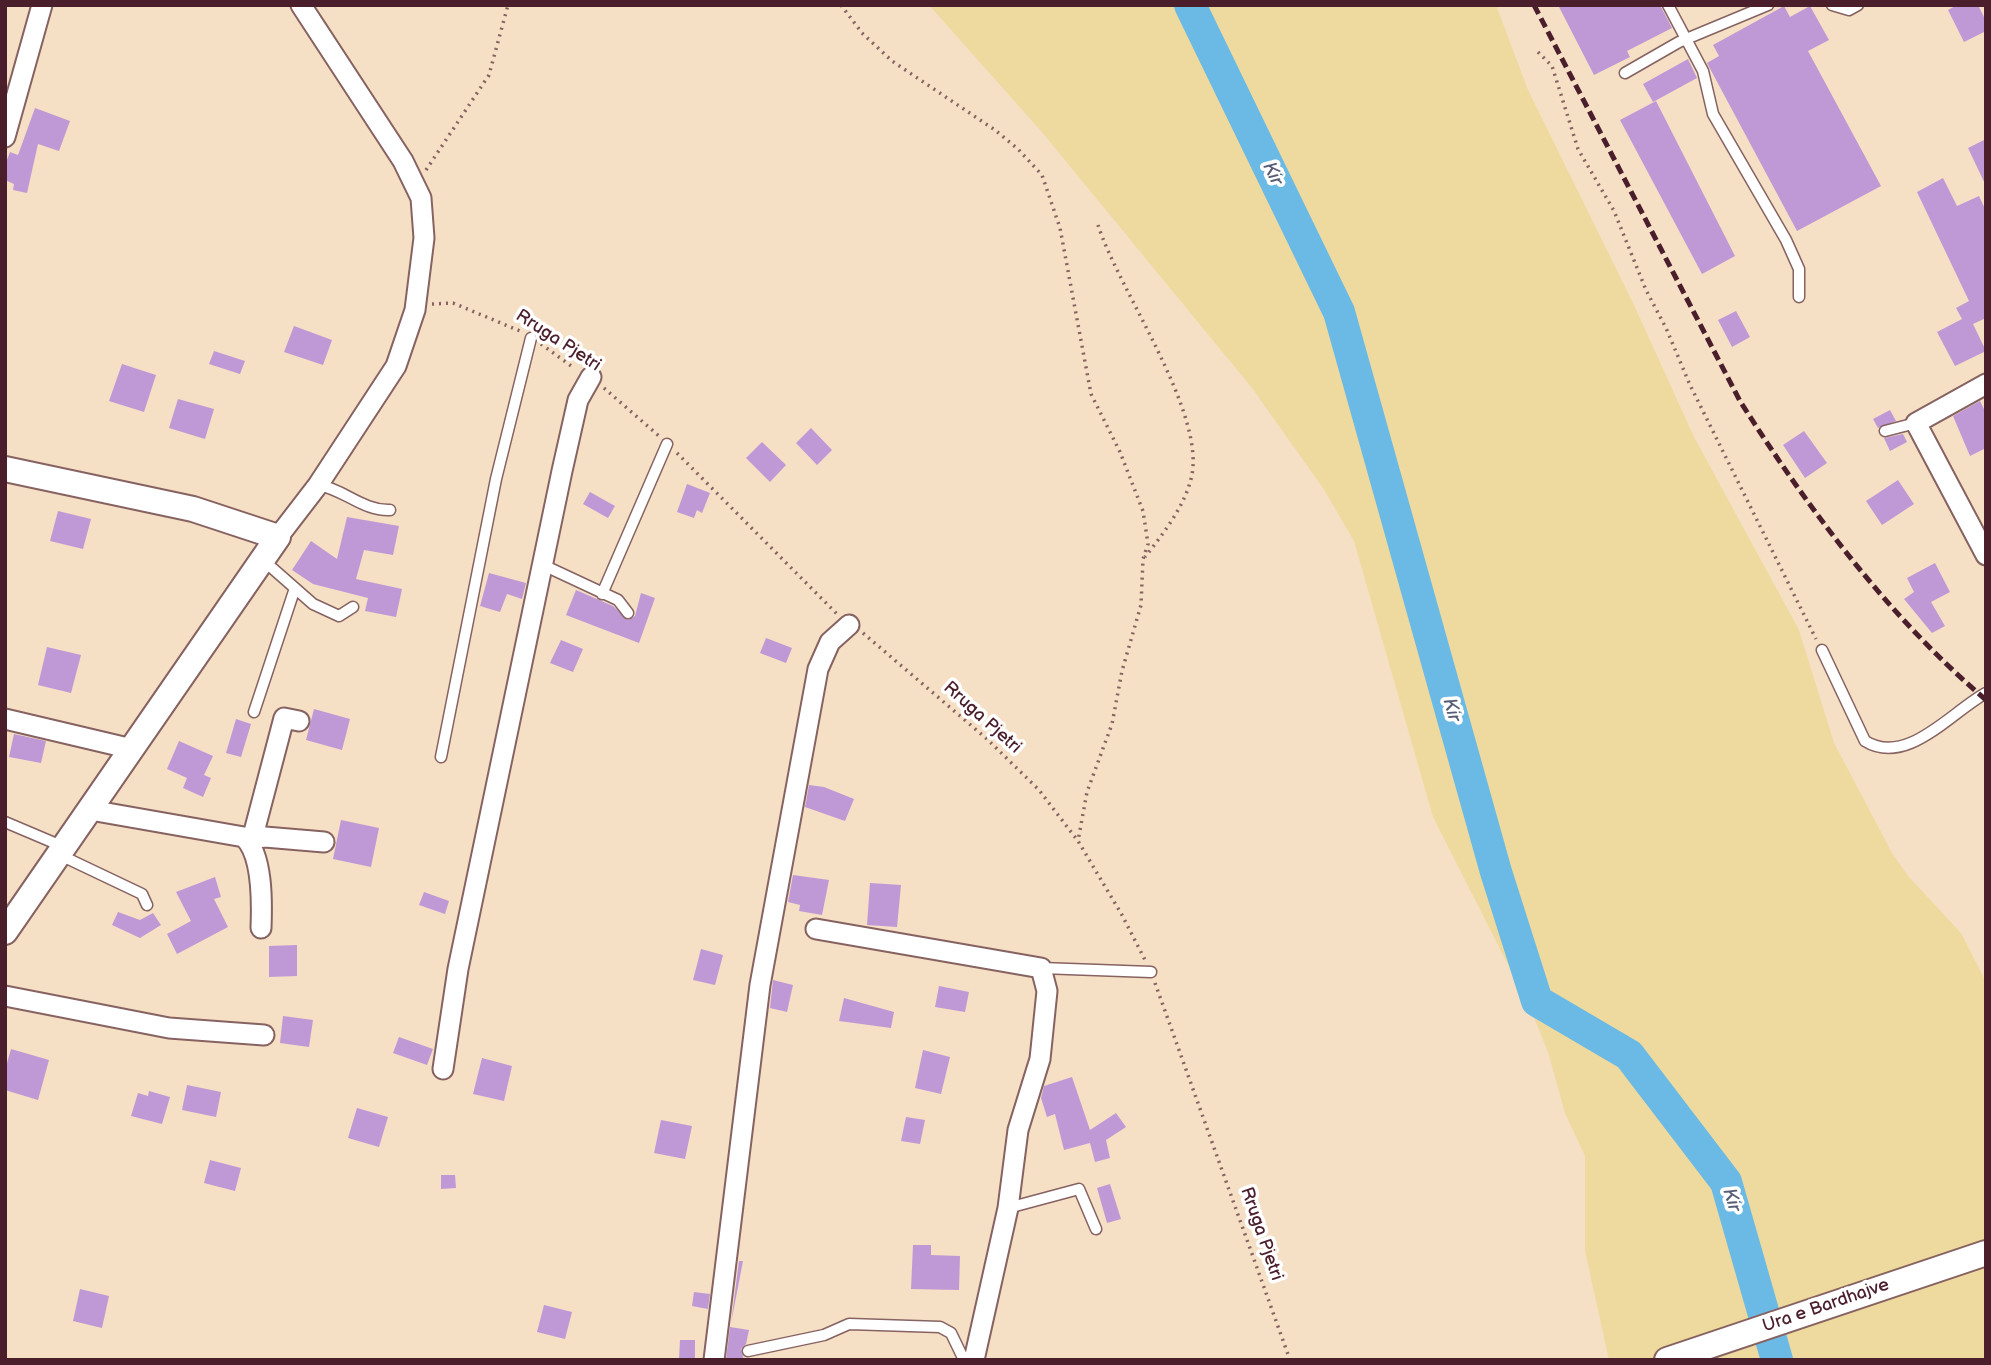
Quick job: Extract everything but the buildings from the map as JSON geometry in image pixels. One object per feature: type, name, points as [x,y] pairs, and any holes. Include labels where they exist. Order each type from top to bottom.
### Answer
[{"type":"street","points":[[5,137],[42,5]]},
{"type":"street","points":[[5,932],[278,537],[318,485],[396,366],[415,310],[424,238],[421,198],[403,161],[301,5]]},
{"type":"street","points":[[443,1069],[457,969],[578,400],[591,377]]},
{"type":"street","points":[[1986,384],[1916,423],[1986,555]]},
{"type":"street","points":[[5,468],[193,509],[278,537]]},
{"type":"street","points":[[714,1360],[762,972],[818,669],[830,642],[849,625]]},
{"type":"street","points":[[248,841],[254,832],[284,718],[299,722]]},
{"type":"street","points":[[5,719],[132,749]]},
{"type":"street","points":[[90,810],[244,836],[252,844],[255,858],[261,928]]},
{"type":"street","points":[[248,841],[265,837],[324,842]]},
{"type":"street","points":[[816,929],[1041,968],[1047,991],[1040,1059],[1018,1130],[1008,1208],[974,1360]]},
{"type":"street","points":[[5,996],[169,1028],[264,1035]]},
{"type":"street","name":"Ura e Bardhajve","points":[[1667,1360],[1986,1252]]},
{"type":"lane","points":[[1668,5],[1688,40],[1710,92],[1713,114],[1786,240],[1799,269],[1799,297]]},
{"type":"lane","points":[[1625,73],[1688,40],[1768,5]]},
{"type":"lane","points":[[1832,5],[1849,10],[1858,5]]},
{"type":"lane","points":[[442,757],[496,479],[531,338]]},
{"type":"lane","points":[[1885,430],[1916,423]]},
{"type":"lane","points":[[602,594],[667,444]]},
{"type":"lane","points":[[318,485],[329,487],[369,508],[390,510]]},
{"type":"lane","points":[[263,559],[313,604],[339,616],[353,607]]},
{"type":"lane","points":[[543,565],[618,600],[628,613]]},
{"type":"lane","points":[[254,712],[295,588]]},
{"type":"lane","points":[[1822,650],[1865,741],[1877,749],[1894,749],[1937,728],[1986,693]]},
{"type":"lane","points":[[5,822],[142,894],[147,905]]},
{"type":"lane","points":[[1041,968],[1151,972]]},
{"type":"lane","points":[[1008,1208],[1079,1189],[1096,1229]]},
{"type":"lane","points":[[748,1351],[824,1335],[849,1324],[940,1327],[951,1333],[964,1360]]},
{"type":"path","points":[[421,198],[422,176],[489,75],[508,5]]},
{"type":"path","points":[[841,5],[862,33],[892,61],[995,130],[1018,149],[1042,175],[1063,243],[1091,394],[1120,452],[1143,511],[1148,532],[1143,559],[1141,605],[1122,671],[1112,724],[1087,792],[1077,841]]},
{"type":"path","points":[[1538,52],[1552,66],[1578,149],[1614,211],[1646,290],[1690,385],[1822,650]]},
{"type":"path","points":[[1098,225],[1180,401],[1192,440],[1192,478],[1187,491],[1143,559]]},
{"type":"path","name":"Rruga Pjetri","points":[[415,310],[435,303],[453,303],[504,322],[591,377],[667,444],[849,625],[866,635],[987,739],[1038,790],[1077,841],[1122,915],[1151,972],[1177,1037],[1290,1360]]},
{"type":"sand","points":[[929,5],[1496,5],[1528,90],[1634,305],[1694,437],[1799,630],[1834,743],[1892,853],[1908,876],[1961,933],[1986,982],[1986,1360],[1609,1360],[1585,1251],[1585,1156],[1565,1113],[1548,1052],[1531,1010],[1433,817],[1354,541],[1323,488],[1252,388],[1041,131]]},
{"type":"waterway","name":"Kir","points":[[1190,5],[1339,312],[1496,872],[1537,1001],[1629,1055],[1726,1182],[1777,1360]]},
{"type":"railway","points":[[1534,5],[1740,401],[1766,442],[1822,521],[1883,597],[1950,668],[1986,700]]}]
